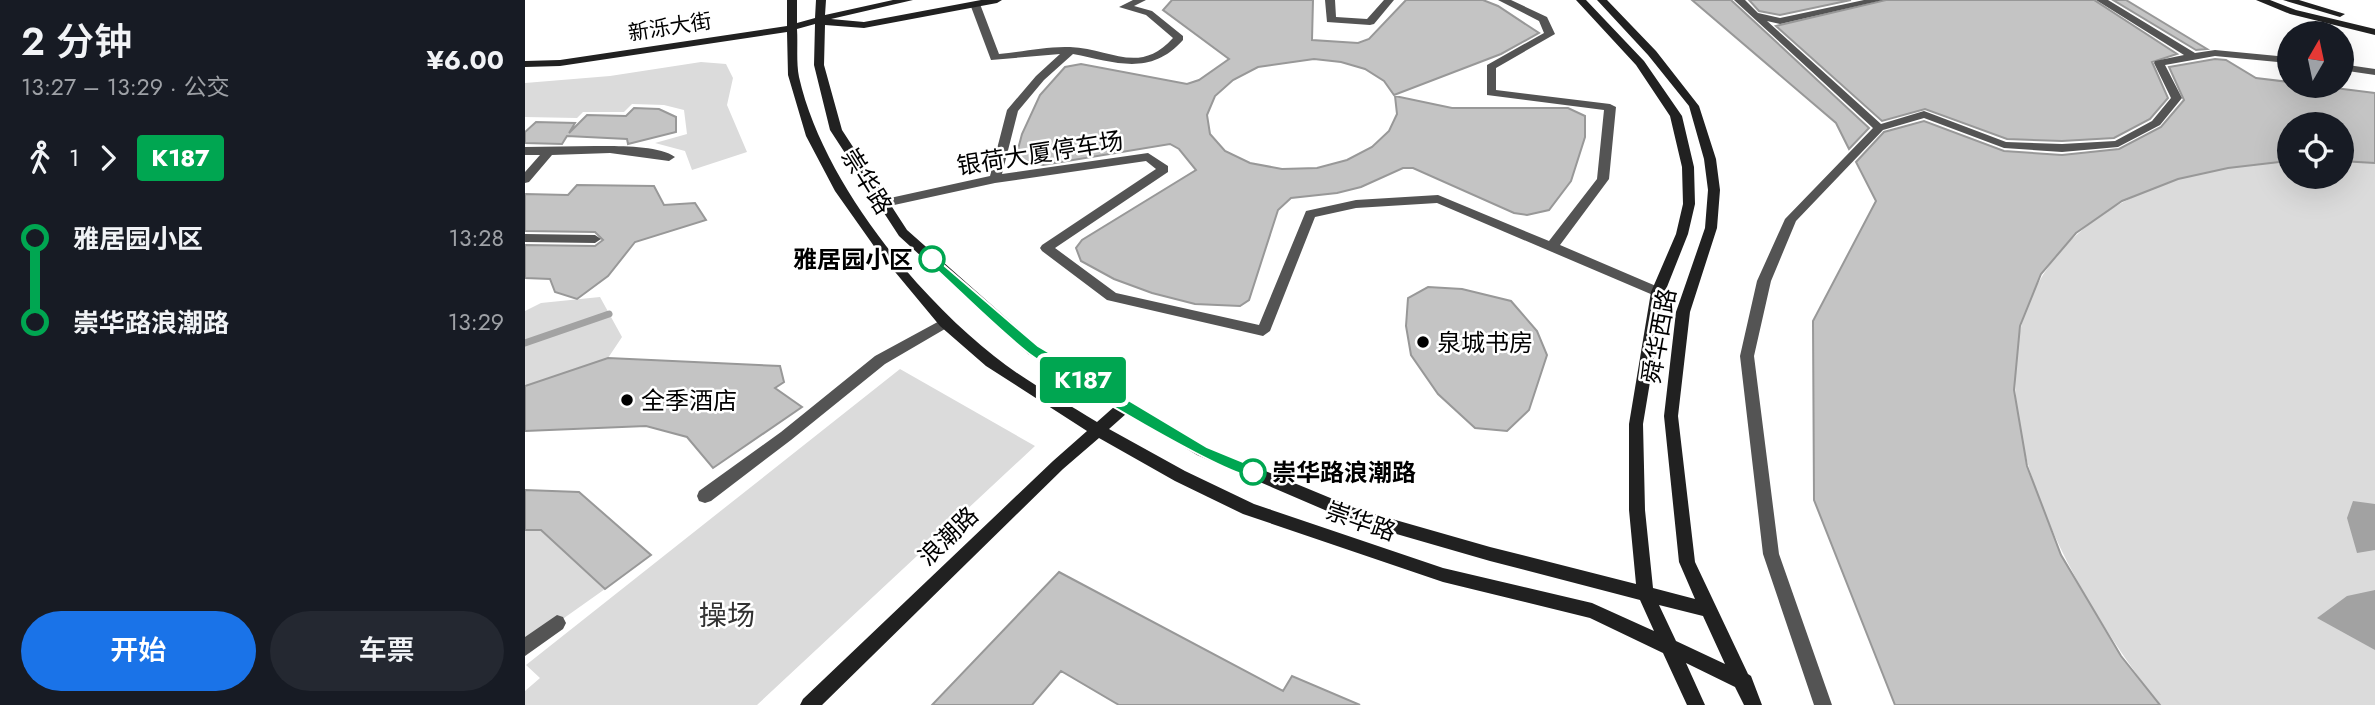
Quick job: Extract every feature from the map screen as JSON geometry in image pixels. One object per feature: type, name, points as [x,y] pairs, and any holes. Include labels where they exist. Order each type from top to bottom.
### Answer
[{"type":"main road","name":"崇华路","points":[[792,0],[793,75],[812,136],[841,191],[880,246],[945,323],[991,362],[1097,430],[1180,476],[1249,509],[1443,575],[1592,611],[1745,682]]},
{"type":"main road","name":"崇华路","points":[[821,0],[819,65],[836,130],[903,233],[1033,350],[1202,451],[1354,515],[1490,554],[1709,610]]},
{"type":"main road","name":"新泺大街","points":[[525,64],[560,63],[791,28],[821,22],[850,11],[908,0]]},
{"type":"main road","name":"新泺大街","points":[[821,22],[864,25],[997,0]]},
{"type":"main road","name":"舜华西路","points":[[1581,0],[1640,64],[1677,116],[1688,167],[1689,204],[1682,234],[1658,292],[1636,424],[1637,510],[1645,593],[1665,643],[1696,705]]},
{"type":"main road","name":"舜华西路","points":[[1602,0],[1652,53],[1694,106],[1710,159],[1714,190],[1711,228],[1683,312],[1671,416],[1687,562],[1745,682],[1753,705]]},
{"type":"main road","points":[[2261,0],[2293,12],[2375,32]]},
{"type":"main road","points":[[2288,0],[2375,23]]},
{"type":"main road","name":"浪潮路","points":[[809,705],[1097,430],[1125,407]]},
{"type":"street","points":[[975,4],[995,58],[1072,50],[1144,63],[1168,54],[1179,38],[1149,13],[1123,7],[1141,0]]},
{"type":"street","points":[[1329,0],[1331,20],[1370,22],[1389,0]]},
{"type":"street","points":[[1503,0],[1543,19],[1550,34],[1491,67],[1491,93],[1610,107],[1603,179],[1551,248]]},
{"type":"street","points":[[1739,0],[1879,128]]},
{"type":"street","points":[[1755,15],[1780,21],[1878,0]]},
{"type":"street","points":[[2101,0],[2195,57]]},
{"type":"street","points":[[995,179],[1013,110],[1040,78],[1072,50]]},
{"type":"street","points":[[1823,705],[1771,554],[1747,356],[1764,281],[1791,219],[1879,128],[1924,114],[2004,145],[2062,148],[2118,144],[2156,123],[2177,98],[2159,63],[2215,53],[2277,59]]},
{"type":"street","points":[[2354,68],[2375,72]]},
{"type":"street","points":[[525,151],[595,148],[635,150],[669,157]]},
{"type":"street","points":[[525,179],[549,152]]},
{"type":"street","name":"银荷大厦停车场","points":[[885,203],[995,179],[1148,157],[1164,169],[1046,248],[1112,297],[1263,331],[1310,214],[1356,204],[1438,199],[1658,292]]},
{"type":"street","points":[[525,238],[594,239]]},
{"type":"street","points":[[705,496],[786,436],[880,360],[945,323]]},
{"type":"street","points":[[525,648],[557,623]]},
{"type":"green space","points":[[701,62],[726,64],[733,78],[727,105],[747,152],[692,170],[685,151],[655,143],[687,134],[684,110],[664,105],[632,104],[624,112],[583,112],[577,118],[525,117],[525,83],[610,76]]},
{"type":"green space","points":[[2277,162],[2277,189],[2354,189],[2354,162],[2375,163],[2375,705],[2160,705],[2121,652],[2084,592],[2051,526],[2026,458],[2015,390],[2021,325],[2049,266],[2102,215],[2123,202],[2191,175]]},
{"type":"green space","points":[[600,297],[622,337],[608,358],[525,386],[525,311],[541,303]]},
{"type":"green space","name":"操场","points":[[900,369],[1035,446],[757,705],[525,705],[525,691],[540,678],[526,665]]},
{"type":"green space","points":[[525,530],[541,530],[605,589],[557,623],[525,638]]},
{"type":"shaded area","points":[[2353,501],[2375,504],[2375,550],[2357,553],[2347,518]]},
{"type":"shaded area","points":[[2375,590],[2375,650],[2317,618],[2347,596]]},
{"type":"building","points":[[1172,0],[1313,0],[1312,40],[1358,43],[1369,39],[1406,0],[1483,0],[1498,6],[1539,33],[1501,54],[1394,95],[1384,81],[1365,69],[1341,62],[1314,59],[1258,67],[1233,80],[1215,96],[1207,115],[1210,134],[1225,151],[1250,163],[1282,169],[1317,168],[1347,160],[1372,147],[1389,131],[1397,114],[1395,96],[1452,108],[1568,108],[1585,116],[1585,137],[1571,181],[1549,210],[1527,215],[1514,213],[1413,168],[1403,168],[1361,187],[1337,193],[1291,198],[1278,210],[1249,300],[1240,306],[1195,304],[1152,293],[1114,279],[1081,261],[1076,248],[1082,240],[1196,170],[1179,149],[1170,144],[1043,165],[1019,159],[1017,153],[1022,134],[1040,95],[1065,67],[1081,64],[1187,84],[1199,80],[1229,59],[1163,10]]},
{"type":"building","points":[[1692,0],[1731,0],[1869,128],[1849,149],[1836,123]]},
{"type":"building","points":[[1749,0],[1851,0],[1780,15],[1759,11]]},
{"type":"building","points":[[1886,0],[2094,0],[2177,54],[2152,62],[2168,98],[2150,119],[2114,138],[2062,141],[2007,139],[1925,109],[1882,121],[1776,26]]},
{"type":"building","points":[[2113,0],[2126,0],[2207,49],[2196,50]]},
{"type":"building","points":[[2215,59],[2226,60],[2256,78],[2277,81],[2277,98],[2354,98],[2354,90],[2375,93],[2375,163],[2354,162],[2354,112],[2277,112],[2277,162],[2228,168],[2178,179],[2122,201],[2076,233],[2041,274],[2020,326],[2014,390],[2027,466],[2061,555],[2121,656],[2160,705],[1895,705],[1814,500],[1813,321],[1876,201],[1856,162],[1884,132],[1924,121],[2004,151],[2062,155],[2119,149],[2161,127],[2184,100],[2169,67]]},
{"type":"building","points":[[634,108],[659,109],[676,117],[676,132],[628,144],[627,139],[567,136],[562,144],[525,143],[525,132],[536,122],[575,123],[569,133],[587,115],[626,116]]},
{"type":"building","points":[[577,185],[654,186],[664,205],[695,203],[706,220],[635,242],[608,276],[577,299],[555,292],[550,279],[525,278],[525,245],[595,246],[603,240],[595,232],[525,231],[525,194],[568,195]]},
{"type":"building","points":[[1428,287],[1462,289],[1511,301],[1537,331],[1547,355],[1529,410],[1507,431],[1475,428],[1438,394],[1411,355],[1406,326],[1408,298]]},
{"type":"building","name":"全季酒店","points":[[608,358],[780,366],[784,382],[775,388],[802,407],[713,468],[687,437],[646,426],[525,431],[525,386]]},
{"type":"building","points":[[525,490],[579,492],[651,555],[605,589],[541,530],[525,530]]},
{"type":"building","points":[[1059,572],[1283,691],[1292,676],[1360,705],[1119,705],[1061,671],[1032,705],[932,705]]},
{"type":"waterway","points":[[525,343],[609,314]]},
{"type":"bus line","name":"K187","points":[[932,259],[1033,350],[1202,451],[1253,472]]},
{"type":"place","name":"雅居园小区","points":[[932,259]]},
{"type":"place","name":"泉城书房","points":[[1423,342]]},
{"type":"place","name":"全季酒店","points":[[627,400]]},
{"type":"place","name":"崇华路浪潮路","points":[[1253,472]]}]
